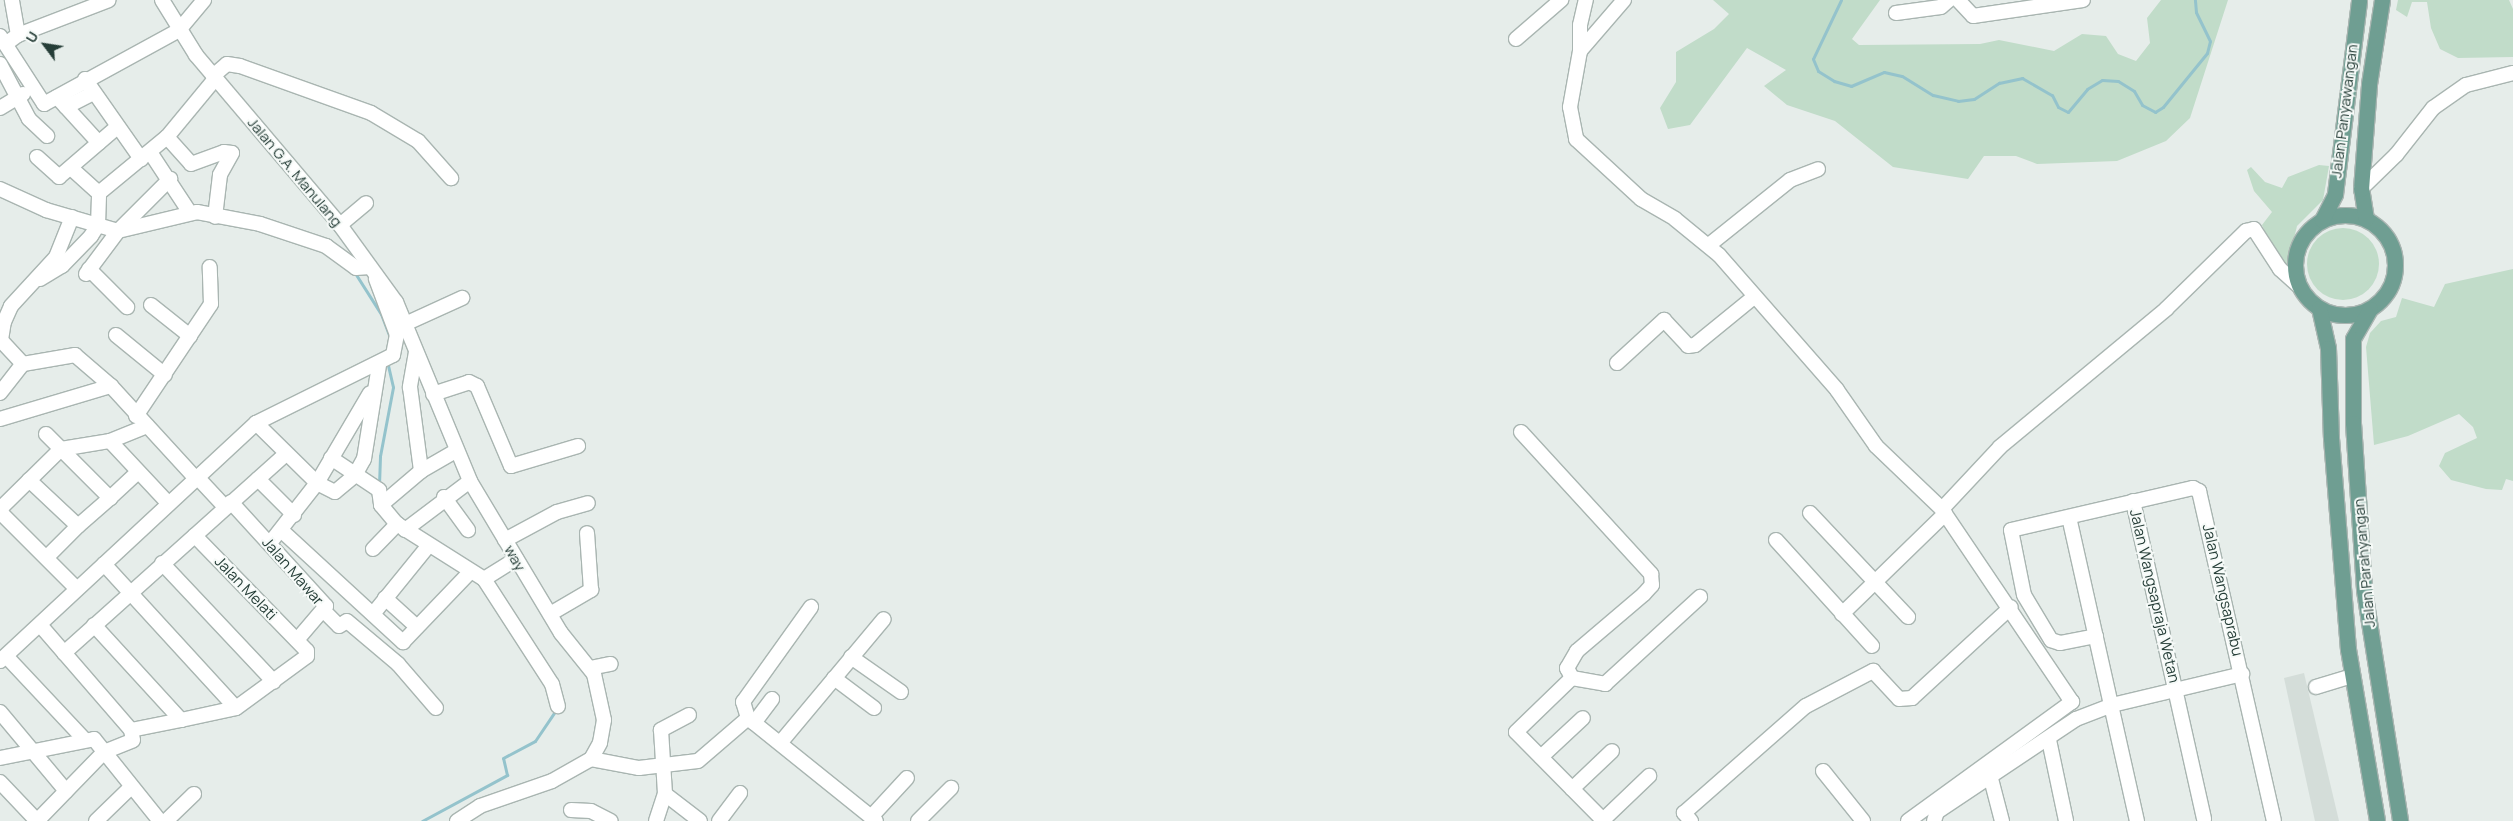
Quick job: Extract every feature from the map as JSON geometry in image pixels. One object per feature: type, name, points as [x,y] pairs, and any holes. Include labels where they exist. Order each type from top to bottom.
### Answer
[{"type":"main road","name":"Jalan Panyawangan","points":[[2322,220],[2335,194],[2359,0]]},
{"type":"main road","name":"Jalan Panyawangan","points":[[2366,219],[2361,189],[2369,84],[2382,0]]},
{"type":"main road","points":[[2336,215],[2366,219],[2389,240],[2395,262],[2391,285],[2370,309],[2344,316],[2318,308],[2299,286],[2295,256],[2300,241],[2322,220],[2336,215]]},
{"type":"main road","name":"Jalan Parahyangan","points":[[2318,308],[2328,348],[2336,515],[2352,676],[2377,821]]},
{"type":"main road","name":"Jalan Parahyangan","points":[[2370,309],[2353,338],[2353,423],[2364,590],[2400,821]]},
{"type":"street","points":[[12,0],[6,40],[31,89],[42,103],[179,30],[204,0]]},
{"type":"street","points":[[6,40],[109,0]]},
{"type":"street","name":"Jalan G.A. Manulang","points":[[162,0],[179,30],[214,78],[340,225],[396,302],[416,352]]},
{"type":"street","points":[[1516,39],[1561,0]]},
{"type":"street","points":[[1586,0],[1580,25],[1580,51],[1570,107],[1576,139],[1641,199],[1708,245],[1755,296],[1837,390],[1876,446],[1943,511],[2011,607],[2071,698],[2070,707],[1908,821]]},
{"type":"street","points":[[1580,51],[1624,0]]},
{"type":"street","points":[[1896,13],[1941,7],[1948,0]]},
{"type":"street","points":[[1958,0],[1973,16],[2026,4],[2082,0]]},
{"type":"street","points":[[0,64],[16,97],[46,136]]},
{"type":"street","points":[[40,279],[62,266],[95,231],[99,193],[167,137],[226,64],[240,66],[371,113],[418,141],[451,178]]},
{"type":"street","points":[[2361,189],[2439,103],[2466,85],[2513,72]]},
{"type":"street","points":[[85,79],[92,94],[116,128],[170,179],[190,213]]},
{"type":"street","points":[[0,108],[31,89]]},
{"type":"street","points":[[66,108],[92,94]]},
{"type":"street","points":[[56,97],[100,143]]},
{"type":"street","points":[[37,157],[55,177],[71,168],[116,128]]},
{"type":"street","points":[[167,137],[191,164],[224,152],[232,153],[220,175],[215,217]]},
{"type":"street","points":[[71,168],[99,193]]},
{"type":"street","points":[[1708,245],[1790,180],[1818,169]]},
{"type":"street","points":[[127,307],[87,271],[115,236],[170,179]]},
{"type":"street","points":[[0,189],[71,218],[95,231],[115,236],[190,213],[305,237],[333,249],[356,268],[373,272],[376,287],[397,335],[393,355],[379,365],[296,401],[256,423],[104,564],[75,587],[40,625],[3,658],[85,740]]},
{"type":"street","points":[[340,225],[366,203]]},
{"type":"street","points":[[0,393],[23,364],[1,340],[11,306],[40,279],[56,257],[71,218]]},
{"type":"street","points":[[1842,614],[1943,511],[2000,447],[2166,309],[2246,231],[2254,230],[2280,269],[2299,286]]},
{"type":"street","points":[[136,416],[165,376],[211,304],[210,268]]},
{"type":"street","points":[[1617,363],[1664,320],[1688,346],[1695,345],[1755,296]]},
{"type":"street","points":[[405,324],[462,298]]},
{"type":"street","points":[[151,306],[190,336]]},
{"type":"street","points":[[116,335],[165,376]]},
{"type":"street","points":[[416,352],[410,387],[421,471]]},
{"type":"street","name":"way","points":[[416,352],[455,451],[470,481],[550,614],[590,668],[601,695],[604,720],[600,743],[591,759]]},
{"type":"street","name":"Jalan Mawar","points":[[23,364],[75,355],[111,386],[136,416],[197,479],[270,543],[326,605],[324,610],[297,640]]},
{"type":"street","points":[[256,423],[317,483],[336,492],[355,474],[364,459],[373,388],[379,365]]},
{"type":"street","points":[[433,394],[469,382],[477,386],[511,466],[578,446]]},
{"type":"street","points":[[0,419],[111,386]]},
{"type":"street","points":[[270,543],[294,515],[317,483],[373,388]]},
{"type":"street","points":[[75,587],[1,513],[2,507],[61,449],[110,441],[147,426]]},
{"type":"street","points":[[1521,432],[1652,574],[1652,585],[1644,594],[1577,651],[1568,668],[1572,678]]},
{"type":"street","points":[[46,434],[110,498]]},
{"type":"street","points":[[110,441],[169,504]]},
{"type":"street","points":[[381,505],[421,471],[455,451]]},
{"type":"street","points":[[64,653],[162,563],[195,536],[286,454]]},
{"type":"street","points":[[331,458],[379,490],[381,505],[401,527],[484,579],[552,684],[558,706]]},
{"type":"street","points":[[47,557],[138,472]]},
{"type":"street","points":[[258,479],[294,515]]},
{"type":"street","points":[[29,480],[78,526]]},
{"type":"street","points":[[373,550],[401,527],[470,481]]},
{"type":"street","name":"Jalan Wangsaprabu","points":[[2096,636],[2060,643],[2051,640],[2024,595],[2009,534],[2014,528],[2193,488],[2202,496],[2274,821]]},
{"type":"street","points":[[444,497],[468,530]]},
{"type":"street","name":"Jalan Wangsapraja Wetan","points":[[2133,501],[2204,820]]},
{"type":"street","points":[[505,540],[558,512],[588,503]]},
{"type":"street","points":[[1810,513],[1908,617]]},
{"type":"street","points":[[2069,517],[2137,821]]},
{"type":"street","points":[[282,530],[402,642],[472,571]]},
{"type":"street","points":[[550,614],[592,588],[587,534]]},
{"type":"street","name":"Jalan Melati","points":[[195,536],[297,640]]},
{"type":"street","points":[[1776,540],[1872,646]]},
{"type":"street","points":[[373,614],[429,545]]},
{"type":"street","points":[[484,579],[516,559]]},
{"type":"street","points":[[162,563],[274,682]]},
{"type":"street","points":[[104,564],[129,594],[236,708]]},
{"type":"street","points":[[1572,678],[1605,684],[1700,597]]},
{"type":"street","points":[[386,598],[417,626]]},
{"type":"street","points":[[811,607],[743,702],[751,721],[781,742],[868,818],[907,778]]},
{"type":"street","points":[[1684,818],[1806,706],[1873,671],[1899,699],[1912,698],[2011,607]]},
{"type":"street","points":[[324,610],[339,626],[347,621],[398,664],[436,708]]},
{"type":"street","points":[[781,742],[884,619]]},
{"type":"street","points":[[0,782],[37,821],[104,752],[131,743],[131,730],[40,625]]},
{"type":"street","points":[[94,625],[181,720]]},
{"type":"street","points":[[131,730],[236,708],[308,656],[297,640]]},
{"type":"street","points":[[851,657],[901,692]]},
{"type":"street","points":[[590,668],[611,664]]},
{"type":"street","points":[[1934,821],[1937,812],[1990,775],[2048,740],[2076,719],[2112,705],[2242,674]]},
{"type":"street","points":[[2316,687],[2352,676]]},
{"type":"street","points":[[834,678],[874,708]]},
{"type":"street","points":[[1572,678],[1516,732],[1604,821],[1649,776]]},
{"type":"street","points":[[457,821],[480,806],[552,781],[591,759],[639,768],[698,761],[751,721],[772,699]]},
{"type":"street","points":[[0,712],[66,791]]},
{"type":"street","points":[[656,821],[664,794],[665,765],[661,730],[689,715]]},
{"type":"street","points":[[1541,757],[1583,718]]},
{"type":"street","points":[[0,758],[85,740],[96,740],[130,788],[160,821]]},
{"type":"street","points":[[2048,740],[2066,821]]},
{"type":"street","points":[[1572,789],[1612,751]]},
{"type":"street","points":[[1823,771],[1863,821]]},
{"type":"street","points":[[1990,775],[2002,821]]},
{"type":"street","points":[[96,821],[130,788]]},
{"type":"street","points":[[918,821],[951,788]]},
{"type":"street","points":[[166,821],[194,794]]},
{"type":"street","points":[[664,794],[700,821]]},
{"type":"street","points":[[719,821],[740,794]]},
{"type":"street","points":[[571,810],[591,811],[611,821]]},
{"type":"shaded area","points":[[2304,673],[2339,821],[2315,821],[2284,678]]},
{"type":"green space","points":[[1713,0],[1880,0],[1852,39],[1859,45],[1980,44],[1999,40],[2054,51],[2082,34],[2106,36],[2118,54],[2136,61],[2150,43],[2147,18],[2161,0],[2228,0],[2190,118],[2166,141],[2117,161],[2037,164],[2016,156],[1984,156],[1968,179],[1893,167],[1835,121],[1787,105],[1764,86],[1786,70],[1747,48],[1690,125],[1668,129],[1660,108],[1676,82],[1676,52],[1714,29],[1729,14]]},
{"type":"green space","points":[[2398,0],[2509,0],[2513,9],[2513,57],[2458,58],[2440,49],[2431,28],[2427,2],[2412,2],[2407,17],[2396,10]]},
{"type":"green space","points":[[2319,165],[2329,166],[2323,200],[2297,226],[2287,268],[2277,258],[2262,225],[2272,212],[2254,191],[2247,170],[2251,167],[2265,182],[2282,188],[2288,177]]},
{"type":"green space","points":[[2350,228],[2369,238],[2377,250],[2379,264],[2377,278],[2369,290],[2357,298],[2336,300],[2317,290],[2309,278],[2307,257],[2317,238],[2329,230]]},
{"type":"green space","points":[[2513,269],[2513,481],[2506,479],[2502,490],[2486,489],[2451,480],[2439,466],[2445,453],[2477,438],[2473,427],[2459,414],[2408,436],[2374,445],[2366,347],[2370,333],[2381,321],[2396,317],[2402,298],[2434,307],[2445,284]]},
{"type":"waterway","points":[[1841,0],[1813,59],[1818,71],[1834,81],[1851,86],[1884,72],[1902,76],[1933,95],[1958,101],[1974,99],[1999,83],[2022,78],[2052,95],[2058,107],[2068,112],[2087,89],[2102,80],[2118,81],[2134,91],[2142,105],[2155,112],[2163,107],[2207,53],[2210,41],[2196,12],[2195,0]]},
{"type":"waterway","points":[[355,273],[381,314],[391,340]]},
{"type":"waterway","points":[[379,485],[380,456],[393,387],[388,365]]},
{"type":"waterway","points":[[422,821],[507,775],[503,758],[535,741],[556,710]]}]
